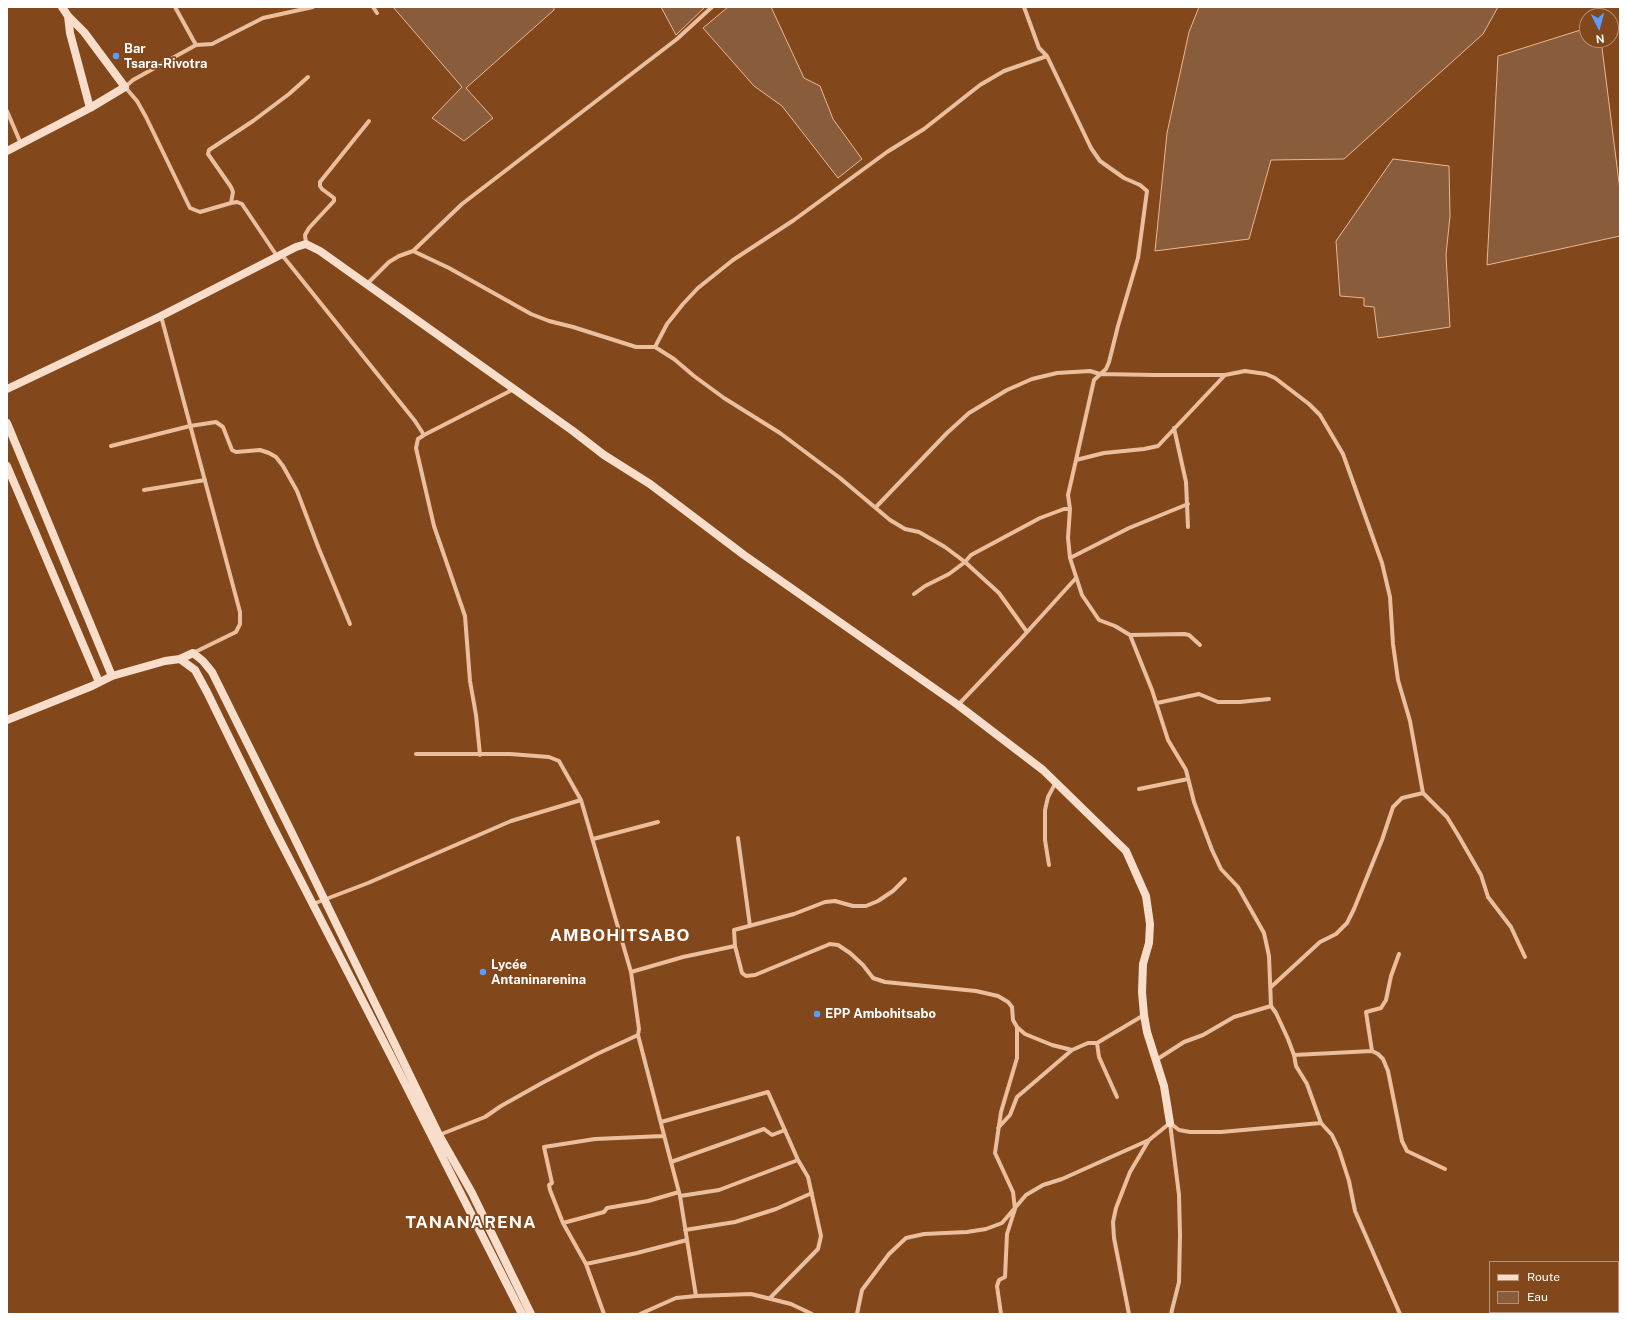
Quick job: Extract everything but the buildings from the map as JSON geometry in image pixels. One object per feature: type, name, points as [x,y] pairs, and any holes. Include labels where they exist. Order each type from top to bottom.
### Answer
[{"type":"street","points":[[62,7],[68,16],[84,32],[137,101],[190,208],[200,212],[231,203],[237,202],[242,204],[279,256],[415,421],[424,435]]},
{"type":"street","points":[[175,7],[196,45]]},
{"type":"street","points":[[7,151],[90,108],[125,87],[133,80],[196,45],[212,44],[263,18],[313,7]]},
{"type":"street","points":[[373,7],[377,13]]},
{"type":"street","points":[[367,284],[389,262],[399,256],[413,251],[462,204],[677,39],[712,7]]},
{"type":"street","points":[[1024,7],[1039,48],[1047,56],[1085,134],[1100,160],[1124,178],[1140,184],[1147,190],[1138,258],[1109,362],[1106,370],[1094,380],[1068,495],[1070,509],[1068,538],[1070,558],[1082,595],[1099,620],[1115,626],[1130,635],[1184,634],[1189,635],[1200,645]]},
{"type":"street","points":[[68,16],[70,33],[90,108]]},
{"type":"street","points":[[655,347],[667,324],[683,304],[698,288],[733,260],[794,220],[887,152],[924,129],[980,85],[1004,71],[1047,56]]},
{"type":"street","points":[[231,203],[233,192],[231,187],[208,154],[209,150],[290,94],[308,77]]},
{"type":"street","points":[[7,111],[21,144]]},
{"type":"street","points":[[306,244],[305,235],[309,228],[334,201],[334,198],[320,186],[320,182],[369,121]]},
{"type":"street","points":[[7,388],[161,316],[296,247],[306,244],[320,251],[367,284],[573,431],[604,455],[650,484],[744,555],[958,705],[1056,782],[1126,851],[1146,896],[1150,924],[1149,943],[1143,964],[1142,992],[1144,1015],[1147,1032],[1164,1086],[1179,1195],[1179,1282],[1171,1314]]},
{"type":"street","points":[[413,251],[449,268],[531,314],[549,321],[636,347],[655,347],[674,359],[724,398],[780,433],[876,507],[890,520],[905,529],[919,532],[945,547],[965,562],[999,593],[1027,632]]},
{"type":"street","points":[[7,720],[92,686],[112,676],[165,661],[180,659],[236,632],[240,624],[240,612],[161,316]]},
{"type":"street","points":[[876,507],[947,433],[969,413],[1019,384],[1051,374],[1090,371],[1100,374],[1155,376],[1224,375],[1245,371],[1266,374],[1275,378],[1309,404],[1320,415],[1343,454],[1382,563],[1390,597],[1393,644],[1398,680],[1410,721],[1423,793],[1447,817],[1481,875],[1488,897],[1511,927],[1525,957]]},
{"type":"street","points":[[1076,460],[1104,453],[1158,446],[1224,375]]},
{"type":"street","points":[[480,755],[476,715],[470,681],[465,616],[434,526],[416,448],[418,439],[424,435],[514,389]]},
{"type":"street","points":[[111,446],[190,426],[216,422],[220,424],[232,450],[236,452],[260,450],[269,452],[276,457],[283,466],[297,491],[350,624]]},
{"type":"street","points":[[7,423],[112,676]]},
{"type":"street","points":[[1174,428],[1186,482],[1188,527]]},
{"type":"street","points":[[7,466],[99,682]]},
{"type":"street","points":[[144,490],[204,480]]},
{"type":"street","points":[[1070,558],[1127,530],[1188,504]]},
{"type":"street","points":[[914,594],[924,586],[949,574],[965,562],[971,555],[1040,518],[1064,509],[1070,509]]},
{"type":"street","points":[[958,705],[1076,578]]},
{"type":"street","points":[[1130,635],[1157,703],[1168,740],[1186,770],[1194,802],[1220,869],[1238,887],[1264,933],[1269,956],[1271,1006],[1276,1013],[1294,1055],[1296,1066],[1307,1084],[1321,1123],[1332,1135],[1340,1150],[1349,1180],[1355,1211],[1400,1314]]},
{"type":"street","points":[[193,653],[203,661],[212,672],[284,817],[394,1052],[434,1131],[494,1259],[522,1314]]},
{"type":"street","points":[[180,659],[195,670],[312,905],[394,1052]]},
{"type":"street","points":[[1157,703],[1199,694],[1218,702],[1240,702],[1269,699]]},
{"type":"street","points":[[416,754],[510,754],[549,757],[559,761],[581,800],[594,839],[631,972],[639,1029],[638,1035],[679,1194],[696,1296]]},
{"type":"street","points":[[1139,789],[1188,778]]},
{"type":"street","points":[[1049,865],[1045,840],[1045,810],[1048,797],[1056,782]]},
{"type":"street","points":[[1271,987],[1320,942],[1336,934],[1347,923],[1382,840],[1393,807],[1402,798],[1423,793]]},
{"type":"street","points":[[312,905],[323,899],[375,880],[511,821],[581,800]]},
{"type":"street","points":[[271,823],[284,817]]},
{"type":"street","points":[[594,839],[658,822]]},
{"type":"street","points":[[738,838],[750,926]]},
{"type":"street","points":[[905,879],[893,891],[878,901],[866,906],[853,906],[835,900],[825,902],[794,914],[734,930],[735,946],[742,973],[746,976],[755,975],[830,944],[838,945],[850,953],[863,965],[873,978],[885,982],[976,991],[998,996],[1008,1002],[1012,1007],[1014,1020],[1017,1027],[1018,1058],[1001,1112],[995,1153],[1013,1192],[1015,1209],[1008,1234],[1006,1277],[999,1280],[997,1286],[1001,1314]]},
{"type":"street","points":[[631,972],[683,957],[735,946]]},
{"type":"street","points":[[1372,1051],[1366,1012],[1381,1008],[1386,1000],[1391,976],[1399,954]]},
{"type":"street","points":[[1156,1060],[1184,1042],[1203,1034],[1234,1017],[1271,1006]]},
{"type":"street","points":[[998,1128],[1010,1115],[1017,1097],[1072,1050],[1088,1043],[1097,1044],[1144,1015]]},
{"type":"street","points":[[1017,1027],[1025,1034],[1052,1045],[1072,1050]]},
{"type":"street","points":[[434,1131],[485,1117],[500,1106],[596,1054],[638,1035]]},
{"type":"street","points":[[1097,1044],[1099,1057],[1117,1097]]},
{"type":"street","points":[[1294,1055],[1372,1051],[1378,1054],[1383,1059],[1388,1071],[1402,1141],[1407,1151],[1445,1169]]},
{"type":"street","points":[[661,1122],[768,1092],[798,1160],[808,1177],[821,1236],[818,1249],[770,1298]]},
{"type":"street","points":[[1170,1123],[1179,1130],[1190,1132],[1221,1132],[1321,1123]]},
{"type":"street","points":[[857,1314],[862,1290],[889,1254],[906,1238],[924,1234],[967,1232],[1002,1223],[1026,1195],[1043,1185],[1062,1180],[1149,1140],[1170,1123]]},
{"type":"street","points":[[671,1162],[764,1129],[772,1135],[785,1130]]},
{"type":"street","points":[[434,1131],[472,1193],[531,1314]]},
{"type":"street","points":[[604,1314],[586,1264],[563,1223],[549,1185],[552,1183],[544,1147],[595,1140],[663,1136]]},
{"type":"street","points":[[1129,1314],[1114,1238],[1114,1222],[1116,1208],[1130,1172],[1149,1140]]},
{"type":"street","points":[[563,1223],[604,1212],[607,1208],[679,1194],[719,1190],[798,1160]]},
{"type":"street","points":[[685,1230],[735,1222],[776,1209],[812,1193]]},
{"type":"street","points":[[586,1264],[637,1253],[686,1240]]},
{"type":"street","points":[[494,1259],[502,1255]]},
{"type":"street","points":[[640,1314],[676,1298],[752,1294],[791,1304],[812,1314]]},
{"type":"water","points":[[393,7],[554,7],[554,10],[466,88],[493,118],[464,141],[432,118],[462,87]]},
{"type":"water","points":[[661,7],[705,7],[676,35]]},
{"type":"water","points":[[728,7],[771,7],[804,78],[820,86],[833,119],[862,159],[838,178],[782,106],[754,86],[703,28]]},
{"type":"water","points":[[1199,7],[1498,7],[1483,34],[1344,159],[1271,160],[1249,239],[1155,251],[1167,133],[1189,32]]},
{"type":"water","points":[[1579,31],[1579,48],[1602,48],[1620,190],[1620,236],[1487,265],[1498,56]]},
{"type":"water","points":[[1393,159],[1449,166],[1450,216],[1446,255],[1450,327],[1378,338],[1374,307],[1364,306],[1364,298],[1340,296],[1336,241]]},
{"type":"place","name":"Bar Tsara-Rivotra","points":[[116,56]]},
{"type":"place","name":"Lycée Antaninarenina","points":[[483,972]]},
{"type":"place","name":"EPP Ambohitsabo","points":[[817,1014]]},
{"type":"district","name":"AMBOHITSABO","points":[[620,936]]},
{"type":"district","name":"TANANARENA","points":[[471,1223]]}]
